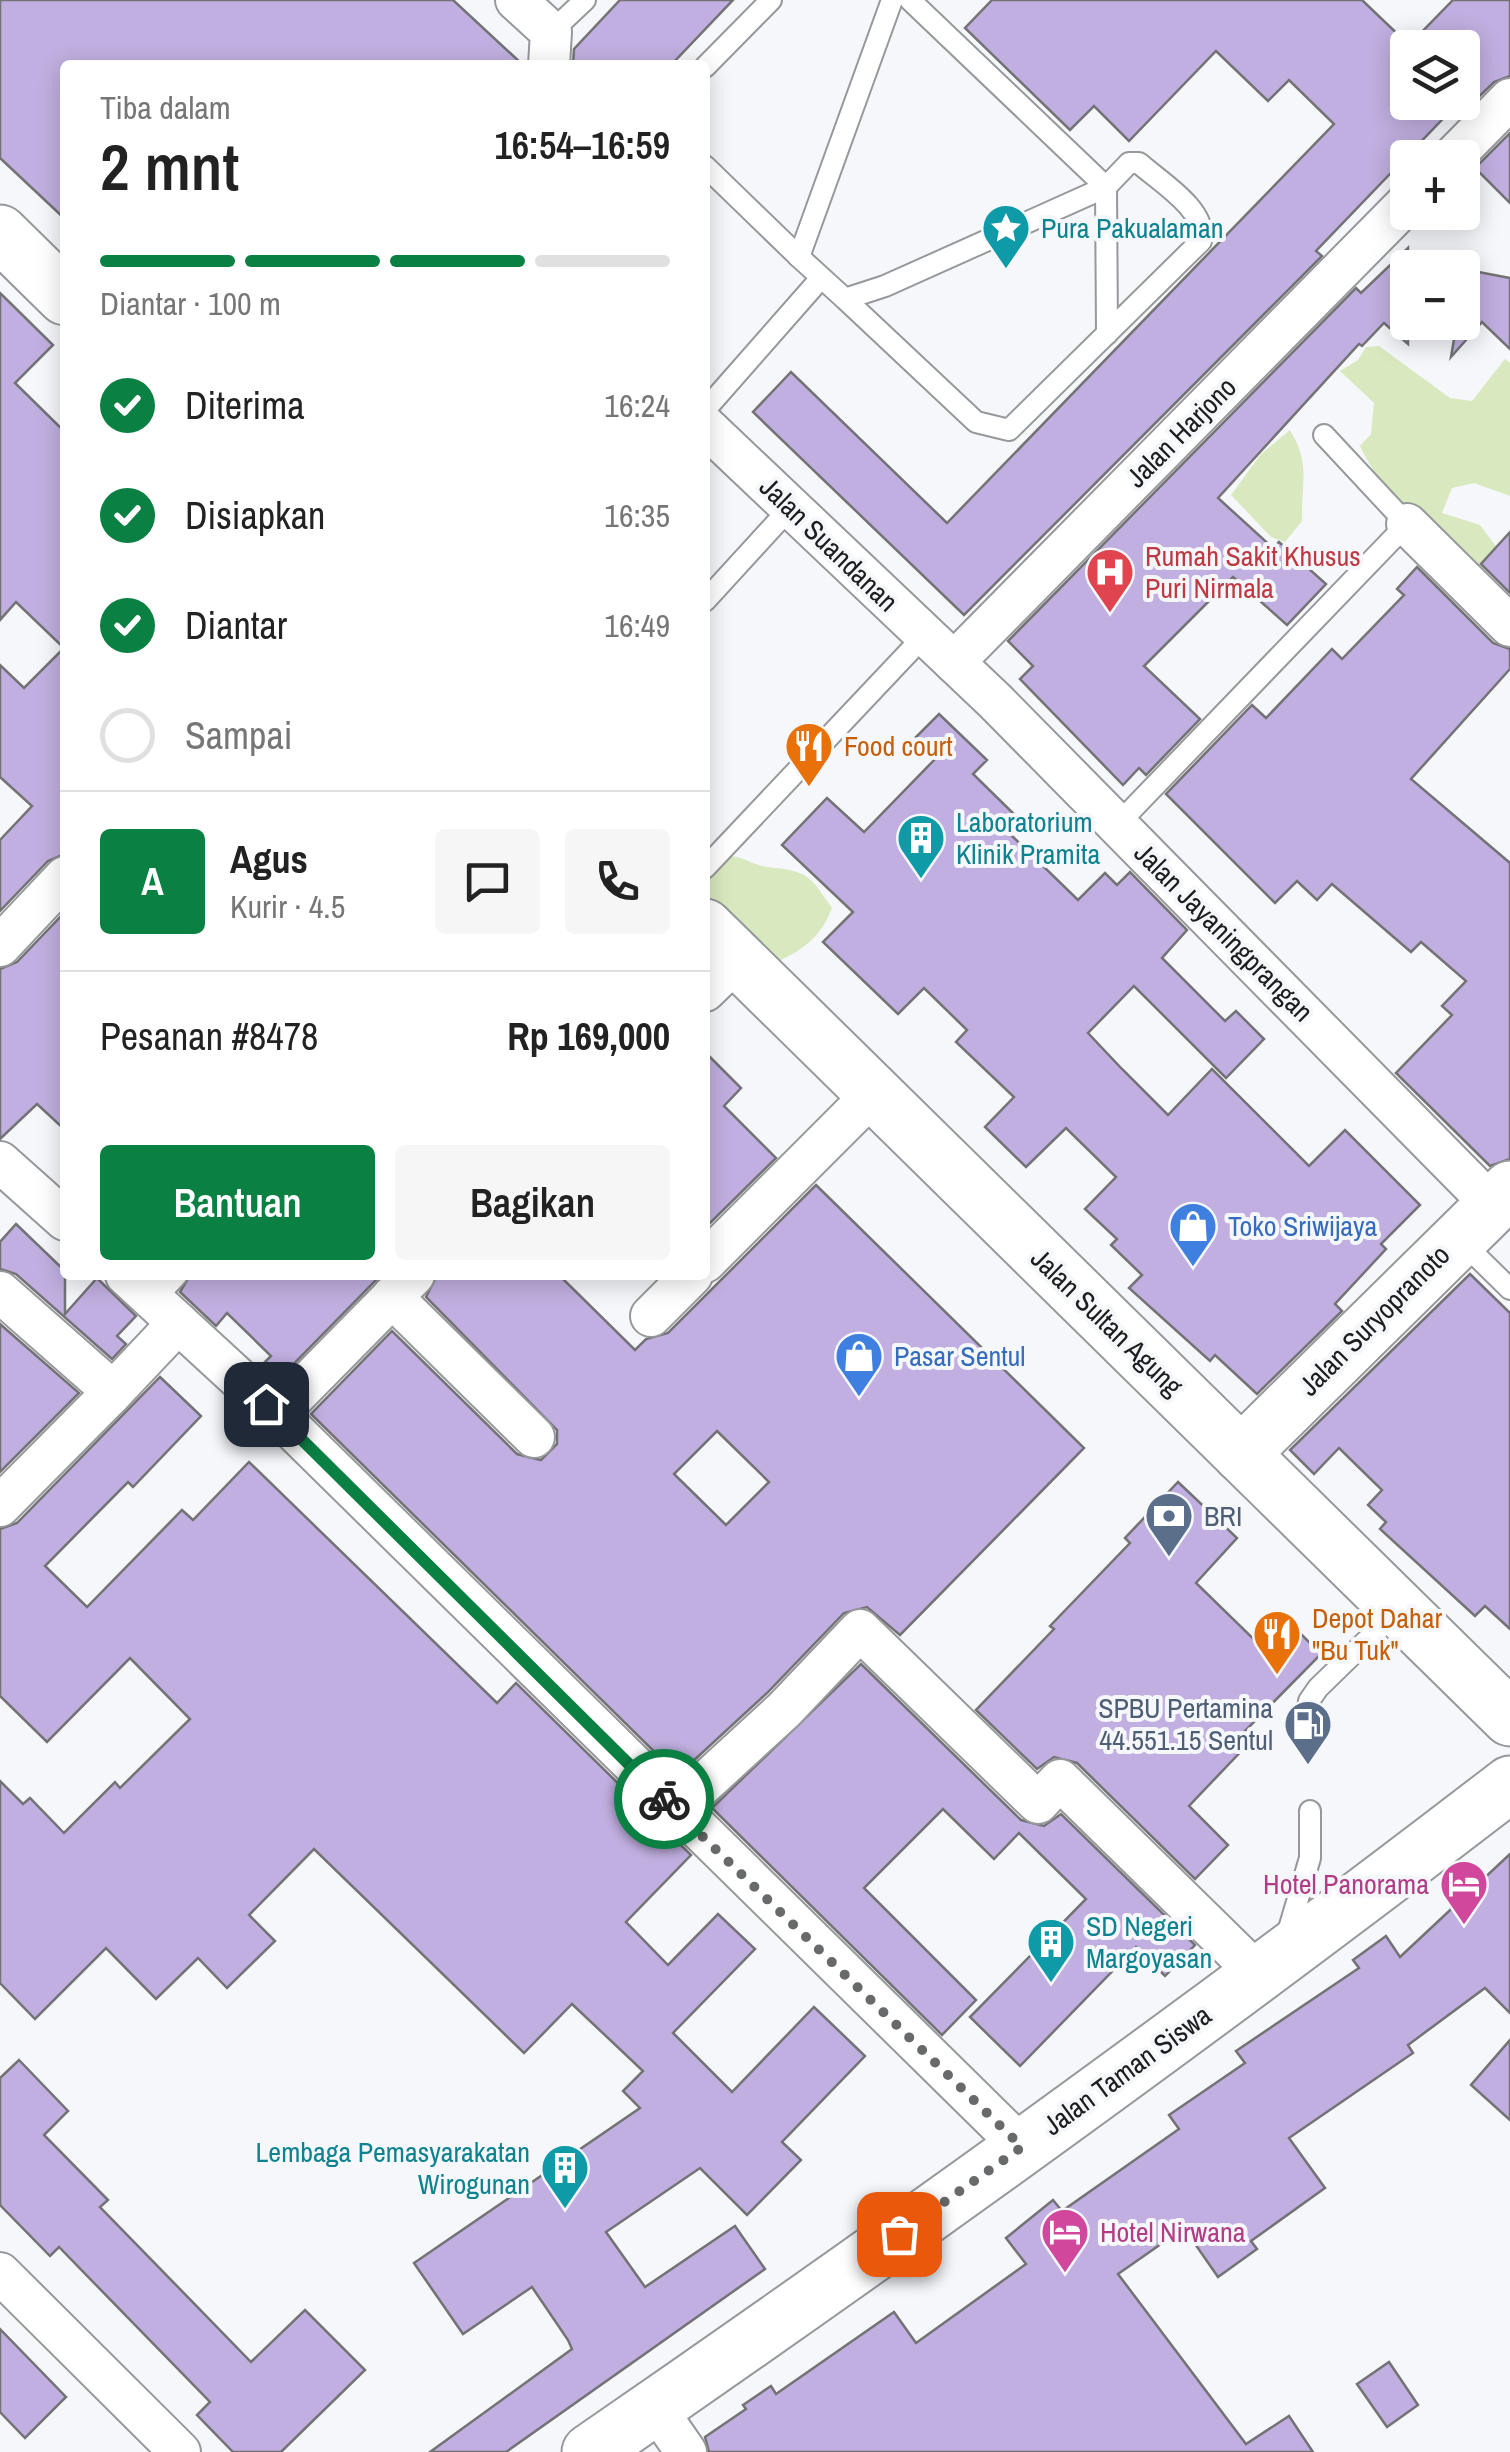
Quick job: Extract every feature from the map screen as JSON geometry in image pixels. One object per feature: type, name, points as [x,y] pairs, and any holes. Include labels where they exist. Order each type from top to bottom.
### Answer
[{"type":"main road","points":[[0,234],[60,292]]},
{"type":"main road","name":"Jalan Sultan Agung","points":[[716,959],[874,1093],[1510,1718]]},
{"type":"main road","name":"Jalan Suryopranoto","points":[[1241,1454],[1487,1210]]},
{"type":"main road","name":"Jalan Taman Siswa","points":[[590,2452],[1022,2147],[1510,1784]]},
{"type":"street","points":[[516,0],[550,49]]},
{"type":"street","points":[[1470,140],[1510,99]]},
{"type":"street","name":"Jalan Harjono","points":[[940,649],[1390,219]]},
{"type":"street","name":"Jalan Suandanan","points":[[710,431],[940,649]]},
{"type":"street","points":[[1407,524],[1510,626]]},
{"type":"street","name":"Jalan Jayaningprangan","points":[[940,649],[1117,825],[1487,1210]]},
{"type":"street","points":[[0,946],[60,882]]},
{"type":"street","points":[[710,1257],[874,1093]]},
{"type":"street","points":[[0,1162],[60,1216]]},
{"type":"street","points":[[651,1316],[687,1280]]},
{"type":"street","points":[[277,1414],[403,1286],[534,1437]]},
{"type":"street","points":[[0,1292],[101,1381],[110,1396]]},
{"type":"street","points":[[0,1506],[110,1396],[158,1293],[675,1810],[1022,2147]]},
{"type":"street","points":[[675,1810],[784,1710],[860,1630],[1038,1803],[1060,1780],[1269,1967]]},
{"type":"street","points":[[0,2273],[180,2452]]},
{"type":"street","points":[[655,2407],[686,2452]]},
{"type":"lane","points":[[550,49],[584,0]]},
{"type":"lane","points":[[710,62],[771,0]]},
{"type":"lane","points":[[799,258],[892,0]]},
{"type":"lane","points":[[910,0],[1106,187],[1107,334]]},
{"type":"lane","points":[[710,171],[976,422],[998,430],[1016,428],[1201,241],[1204,229],[1196,214],[1138,162],[1128,164],[1106,187],[886,286],[846,299]]},
{"type":"lane","points":[[710,404],[821,278]]},
{"type":"lane","points":[[1117,825],[1407,524],[1324,435]]},
{"type":"lane","points":[[710,596],[791,507]]},
{"type":"lane","points":[[710,863],[940,649]]},
{"type":"lane","points":[[1487,1210],[1510,1289]]},
{"type":"lane","points":[[1306,1723],[1309,1702],[1318,1688],[1399,1610]]},
{"type":"lane","points":[[1269,1967],[1303,1889],[1310,1858],[1310,1811]]},
{"type":"green space","points":[[1379,346],[1450,398],[1472,401],[1505,359],[1510,363],[1510,496],[1474,483],[1452,488],[1442,513],[1480,525],[1498,549],[1493,571],[1454,553],[1415,522],[1382,483],[1360,446],[1371,434],[1374,403],[1340,371],[1358,360],[1366,347]]},
{"type":"green space","points":[[1290,430],[1303,463],[1302,521],[1285,542],[1271,537],[1231,495],[1261,454]]},
{"type":"green space","points":[[728,856],[791,870],[812,881],[832,908],[804,947],[778,961],[710,911],[710,867]]},
{"type":"building","points":[[0,0],[453,0],[518,60],[60,60],[60,214],[0,158]]},
{"type":"building","points":[[620,0],[733,0],[676,60],[573,60],[574,49]]},
{"type":"building","points":[[992,0],[1362,0],[1393,30],[1390,30],[1390,120],[1442,120],[1423,140],[1390,140],[1390,174],[1316,251],[1322,256],[964,615],[753,412],[791,372],[947,523],[1334,124],[1289,80],[1268,101],[1216,51],[1129,141],[1094,106],[1070,130],[965,28]]},
{"type":"building","points":[[1453,0],[1510,0],[1510,76],[1494,82],[1480,96],[1480,30],[1424,30]]},
{"type":"building","points":[[1510,133],[1510,203],[1480,173],[1480,163]]},
{"type":"building","points":[[1390,265],[1390,328],[1384,323],[1362,346],[1359,344],[1218,498],[1273,548],[1279,542],[1326,584],[1287,625],[1233,577],[1144,666],[1200,719],[1146,775],[1139,768],[1123,785],[1020,679],[1033,666],[1008,641],[1356,288],[1361,293]]},
{"type":"building","points":[[1480,272],[1510,278],[1510,349],[1482,322],[1480,324]]},
{"type":"building","points":[[0,293],[53,345],[15,383],[60,427],[60,644],[16,602],[0,620]]},
{"type":"building","points":[[1454,340],[1466,340],[1451,357]]},
{"type":"building","points":[[1510,532],[1510,593],[1481,564]]},
{"type":"building","points":[[1417,567],[1493,643],[1510,649],[1510,669],[1411,779],[1510,863],[1510,1159],[1490,1166],[1396,1073],[1452,1015],[1442,1006],[1466,981],[1421,942],[1411,952],[1332,884],[1317,900],[1297,881],[1275,903],[1166,794],[1252,705],[1266,718],[1332,649],[1342,659],[1404,595],[1397,589]]},
{"type":"building","points":[[60,652],[60,856],[48,861],[0,911],[0,840],[32,806],[0,777],[0,665],[24,688]]},
{"type":"building","points":[[939,714],[987,760],[973,774],[1018,818],[1006,830],[1078,900],[1105,873],[1117,885],[1130,872],[1187,930],[1162,958],[1225,1021],[1236,1011],[1264,1039],[1226,1078],[1134,986],[1088,1033],[1122,1069],[1168,1115],[1212,1069],[1309,1166],[1345,1130],[1420,1205],[1381,1244],[1386,1249],[1335,1304],[1342,1311],[1257,1394],[1215,1355],[1210,1361],[1129,1288],[1142,1275],[1111,1245],[1117,1239],[1085,1209],[1116,1177],[1066,1128],[1026,1167],[985,1127],[1014,1097],[956,1042],[967,1030],[924,988],[898,1014],[823,942],[853,912],[782,845],[827,798],[864,832],[937,757],[916,737]]},
{"type":"building","points":[[60,917],[60,1125],[37,1104],[0,1139],[0,969],[17,962]]},
{"type":"building","points":[[710,1057],[741,1088],[724,1106],[776,1158],[710,1223]]},
{"type":"building","points":[[816,1185],[1084,1448],[900,1635],[867,1607],[844,1613],[767,1693],[678,1775],[311,1414],[392,1331],[517,1454],[541,1460],[557,1444],[557,1430],[426,1297],[434,1280],[564,1280],[635,1350],[646,1339],[668,1333]],"holes":[[[717,1431],[769,1482],[726,1525],[674,1474]]]},
{"type":"building","points":[[16,1224],[60,1266],[60,1280],[65,1280],[65,1314],[99,1280],[136,1316],[117,1336],[126,1344],[112,1359],[16,1274],[0,1269],[0,1242]]},
{"type":"building","points":[[1470,1274],[1510,1313],[1510,1629],[1485,1606],[1475,1616],[1380,1529],[1386,1522],[1368,1505],[1382,1490],[1339,1448],[1314,1474],[1290,1450]]},
{"type":"building","points":[[187,1280],[376,1280],[278,1380],[262,1365],[271,1356],[227,1313],[216,1326],[180,1292]]},
{"type":"building","points":[[0,1324],[79,1393],[0,1472]]},
{"type":"building","points":[[160,1377],[201,1416],[133,1487],[128,1482],[45,1566],[87,1607],[182,1510],[193,1520],[249,1462],[497,1703],[516,1683],[691,1855],[626,1922],[668,1965],[718,1914],[755,1949],[673,2033],[732,2092],[814,2007],[865,2056],[782,2142],[801,2160],[747,2215],[700,2168],[606,2232],[645,2287],[735,2226],[765,2269],[506,2452],[430,2452],[572,2349],[568,2340],[532,2287],[463,2334],[414,2263],[640,2108],[623,2091],[643,2071],[572,2004],[524,2053],[314,1849],[249,1915],[275,1941],[227,1988],[198,1958],[156,1999],[106,1948],[35,2019],[0,1983],[0,1781],[23,1804],[30,1798],[64,1833],[115,1782],[120,1788],[190,1719],[130,1658],[47,1742],[0,1696],[0,1529],[17,1523]]},
{"type":"building","points":[[1178,1482],[1237,1538],[1196,1583],[1273,1658],[1299,1632],[1321,1654],[1239,1737],[1247,1745],[1189,1806],[1228,1845],[1195,1879],[1077,1763],[1054,1757],[1037,1769],[976,1710],[1054,1629],[1050,1626],[1130,1543],[1125,1538]]},
{"type":"building","points":[[861,1664],[1021,1820],[1044,1826],[1061,1814],[1195,1945],[1165,1976],[1136,1947],[1020,2066],[970,2017],[1086,1899],[1019,1833],[994,1859],[943,1809],[864,1888],[976,2000],[942,2035],[712,1808]]},
{"type":"building","points":[[1510,1854],[1510,2013],[1485,1988],[1408,2045],[1413,2053],[1289,2138],[1325,2188],[1251,2241],[1257,2249],[1218,2277],[1184,2228],[1118,2274],[1246,2444],[1289,2416],[1313,2452],[709,2452],[705,2437],[746,2409],[743,2405],[771,2386],[776,2394],[894,2312],[916,2343],[1026,2264],[1006,2238],[1053,2200],[1062,2211],[1179,2129],[1169,2115],[1245,2063],[1236,2051],[1359,1968],[1353,1960],[1386,1936],[1400,1957]]},
{"type":"building","points":[[1510,2040],[1510,2120],[1471,2085]]},
{"type":"building","points":[[19,2060],[68,2111],[44,2135],[108,2200],[100,2207],[251,2362],[305,2310],[365,2370],[281,2452],[233,2452],[197,2415],[210,2402],[59,2247],[50,2256],[0,2205],[0,2078]]},
{"type":"building","points":[[0,2329],[66,2397],[25,2438],[0,2412]]},
{"type":"building","points":[[1389,2362],[1418,2405],[1387,2427],[1357,2384]]},
{"type":"way so far","points":[[664,1799],[1022,2147],[899,2234]]},
{"type":"place","name":"Pura Pakualaman","points":[[1006,270]]},
{"type":"place","name":"Rumah Sakit Khusus Puri Nirmala","points":[[1110,614]]},
{"type":"place","name":"Food court","points":[[809,788]]},
{"type":"place","name":"Laboratorium Klinik Pramita","points":[[921,880]]},
{"type":"place","name":"Toko Sriwijaya","points":[[1193,1268]]},
{"type":"place","name":"Pasar Sentul","points":[[859,1398]]},
{"type":"place","name":"BRI","points":[[1169,1558]]},
{"type":"place","name":"Depot Dahar \"Bu Tuk\"","points":[[1277,1676]]},
{"type":"place","name":"SPBU Pertamina 44.551.15 Sentul","points":[[1308,1766]]},
{"type":"place","name":"Hotel Panorama","points":[[1464,1926]]},
{"type":"place","name":"SD Negeri Margoyasan","points":[[1051,1984]]},
{"type":"place","name":"Lembaga Pemasyarakatan Wirogunan","points":[[565,2210]]},
{"type":"place","name":"Hotel Nirwana","points":[[1065,2274]]},
{"type":"route","points":[[266,1404],[664,1799]]}]
